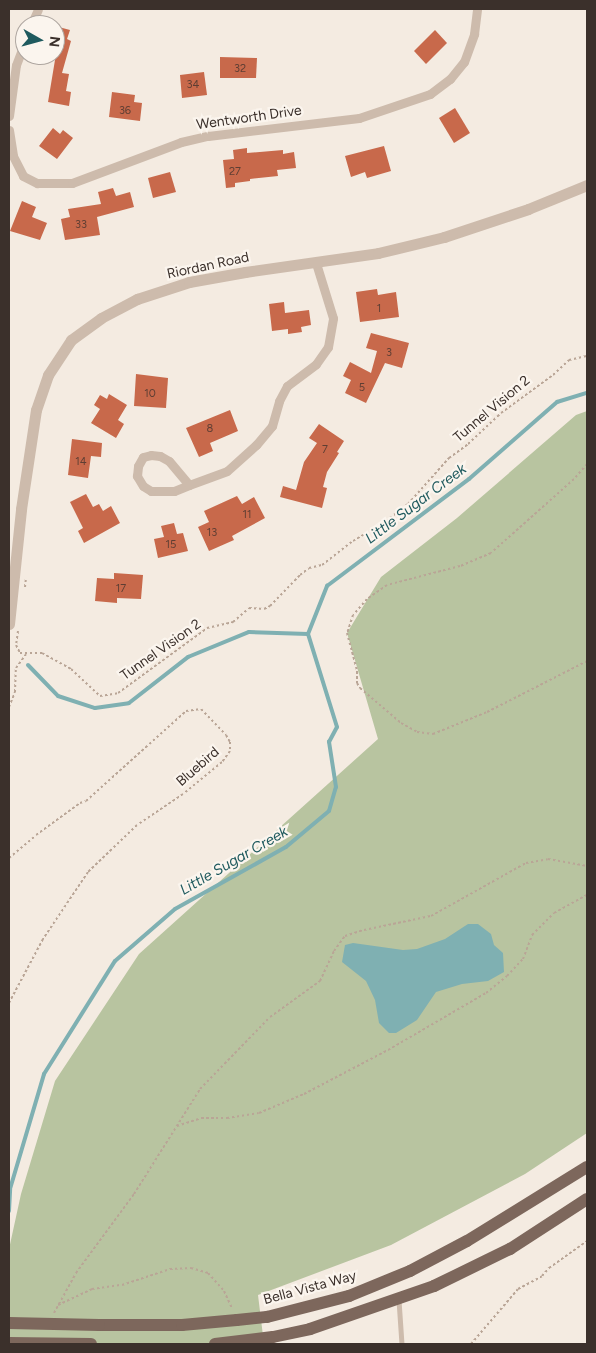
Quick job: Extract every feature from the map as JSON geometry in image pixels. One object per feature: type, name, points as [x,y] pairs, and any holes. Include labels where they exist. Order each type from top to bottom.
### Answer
[{"type":"main road","name":"Bella Vista Way","points":[[9,1323],[182,1325],[237,1320],[291,1311],[349,1296],[410,1271],[467,1241],[587,1167]]},
{"type":"main road","points":[[215,1344],[273,1338],[310,1329],[434,1286],[510,1249],[587,1199]]},
{"type":"main road","points":[[9,1343],[92,1344]]},
{"type":"street","name":"Wentworth Drive","points":[[9,130],[14,156],[23,176],[37,183],[72,183],[181,142],[208,136],[359,118],[430,94],[450,78],[464,62],[474,34],[477,9]]},
{"type":"street","points":[[9,116],[16,65]]},
{"type":"street","name":"Riordan Road","points":[[14,625],[21,510],[36,410],[48,375],[71,340],[101,318],[137,299],[189,282],[378,253],[444,237],[528,208],[587,184]]},
{"type":"street","points":[[189,485],[169,461],[160,456],[151,455],[143,458],[138,466],[137,476],[143,486],[152,491],[174,491],[227,471],[256,445],[272,426],[279,401],[287,386],[316,364],[328,347],[333,318],[316,263]]},
{"type":"lane","points":[[399,1299],[402,1344]]},
{"type":"path","name":"Tunnel Vision 2","points":[[27,653],[42,653],[71,669],[100,696],[118,693],[207,628],[233,622],[249,608],[264,609],[270,606],[309,568],[322,565],[353,541],[386,521],[408,504],[449,458],[468,444],[501,413],[553,375],[569,360],[587,356]]},
{"type":"path","points":[[587,464],[574,479],[491,553],[460,566],[386,585],[367,598],[353,615],[348,633],[357,671],[357,683],[360,688],[400,722],[417,732],[433,734],[487,712],[587,661]]},
{"type":"path","points":[[24,591],[26,574]]},
{"type":"path","points":[[14,625],[17,650],[20,653],[27,653]]},
{"type":"path","points":[[9,707],[15,692],[16,668],[27,653]]},
{"type":"path","name":"Bluebird","points":[[9,858],[36,835],[80,803],[86,801],[186,711],[195,708],[207,712],[230,742],[230,751],[222,762],[183,794],[136,825],[88,872],[43,939],[9,1003]]},
{"type":"path","points":[[53,1316],[56,1306],[76,1273],[134,1194],[200,1089],[270,1017],[320,981],[334,951],[345,936],[364,930],[431,916],[526,863],[548,859],[587,866]]},
{"type":"path","points":[[177,1126],[201,1118],[227,1118],[259,1113],[304,1094],[388,1050],[486,993],[508,976],[523,958],[532,935],[554,912],[587,895]]},
{"type":"path","points":[[471,1344],[518,1289],[542,1276],[549,1268],[587,1241]]},
{"type":"path","points":[[56,1306],[92,1289],[122,1285],[170,1269],[191,1268],[208,1274],[224,1291],[237,1320]]},
{"type":"green space","points":[[587,411],[587,1133],[525,1174],[391,1245],[258,1295],[264,1344],[9,1344],[9,1249],[21,1194],[55,1081],[139,954],[378,739],[347,633],[381,577],[457,518],[576,415]]},
{"type":"water","points":[[468,924],[478,924],[491,934],[494,945],[503,953],[504,972],[488,981],[462,984],[436,992],[417,1020],[396,1033],[389,1033],[379,1023],[375,1000],[366,981],[342,962],[345,945],[353,943],[403,950],[417,949],[445,939]]},
{"type":"building","points":[[65,29],[70,30],[67,39],[71,41],[65,62]]},
{"type":"building","points":[[435,30],[447,43],[426,64],[414,51]]},
{"type":"building","points":[[220,57],[257,58],[256,78],[220,78]]},
{"type":"building","points":[[54,65],[64,65],[62,73],[69,74],[66,91],[71,92],[69,106],[48,102]]},
{"type":"building","points":[[204,72],[207,95],[182,98],[180,75]]},
{"type":"building","points":[[112,92],[135,95],[134,102],[142,103],[140,121],[109,117]]},
{"type":"building","points":[[455,108],[470,133],[454,143],[439,118]]},
{"type":"building","points":[[53,128],[60,134],[63,130],[73,138],[57,159],[39,146]]},
{"type":"building","points":[[384,146],[391,171],[367,178],[365,172],[351,177],[345,156]]},
{"type":"building","points":[[247,148],[247,153],[283,150],[283,154],[294,152],[296,168],[277,170],[278,176],[250,179],[250,181],[235,183],[235,187],[226,188],[223,160],[234,159],[233,150]]},
{"type":"building","points":[[170,172],[176,192],[153,198],[148,178]]},
{"type":"building","points":[[113,188],[116,196],[130,192],[134,207],[97,217],[100,235],[65,240],[61,219],[70,217],[68,209],[101,204],[98,192]]},
{"type":"building","points":[[22,201],[36,207],[32,217],[47,223],[40,240],[10,231]]},
{"type":"building","points":[[377,289],[378,295],[396,292],[399,317],[360,322],[356,292]]},
{"type":"building","points":[[284,302],[285,313],[309,310],[311,325],[301,327],[302,332],[288,334],[288,329],[272,331],[269,304]]},
{"type":"building","points":[[371,333],[409,343],[402,368],[385,363],[366,403],[345,393],[351,380],[343,376],[350,362],[371,373],[377,351],[366,348]]},
{"type":"building","points":[[136,374],[168,378],[166,408],[134,406]]},
{"type":"building","points":[[109,394],[127,405],[118,420],[124,424],[116,438],[91,423],[100,409],[94,405],[100,395],[107,399]]},
{"type":"building","points":[[230,410],[238,431],[210,443],[213,451],[199,457],[186,428]]},
{"type":"building","points":[[319,424],[344,441],[327,472],[323,487],[327,488],[322,508],[280,497],[283,486],[296,490],[304,462],[317,443],[309,438]]},
{"type":"building","points":[[72,439],[102,443],[101,457],[91,456],[88,478],[68,475]]},
{"type":"building","points":[[86,494],[93,507],[99,504],[103,511],[111,506],[120,523],[84,543],[78,531],[83,528],[70,502]]},
{"type":"building","points":[[237,496],[242,504],[254,497],[265,518],[232,536],[234,540],[209,551],[198,527],[209,522],[204,511]]},
{"type":"building","points":[[174,523],[177,534],[183,533],[188,551],[158,558],[154,539],[164,537],[161,526]]},
{"type":"building","points":[[114,573],[143,575],[141,599],[117,598],[117,603],[95,601],[97,578],[114,579]]},
{"type":"waterway","name":"Little Sugar Creek","points":[[9,1211],[10,1189],[44,1074],[115,961],[175,909],[286,847],[329,811],[336,787],[329,742],[337,727],[308,634],[327,586],[469,479],[557,402],[587,393]]},
{"type":"waterway","points":[[28,665],[58,696],[95,708],[129,703],[188,657],[249,632],[308,634]]}]
